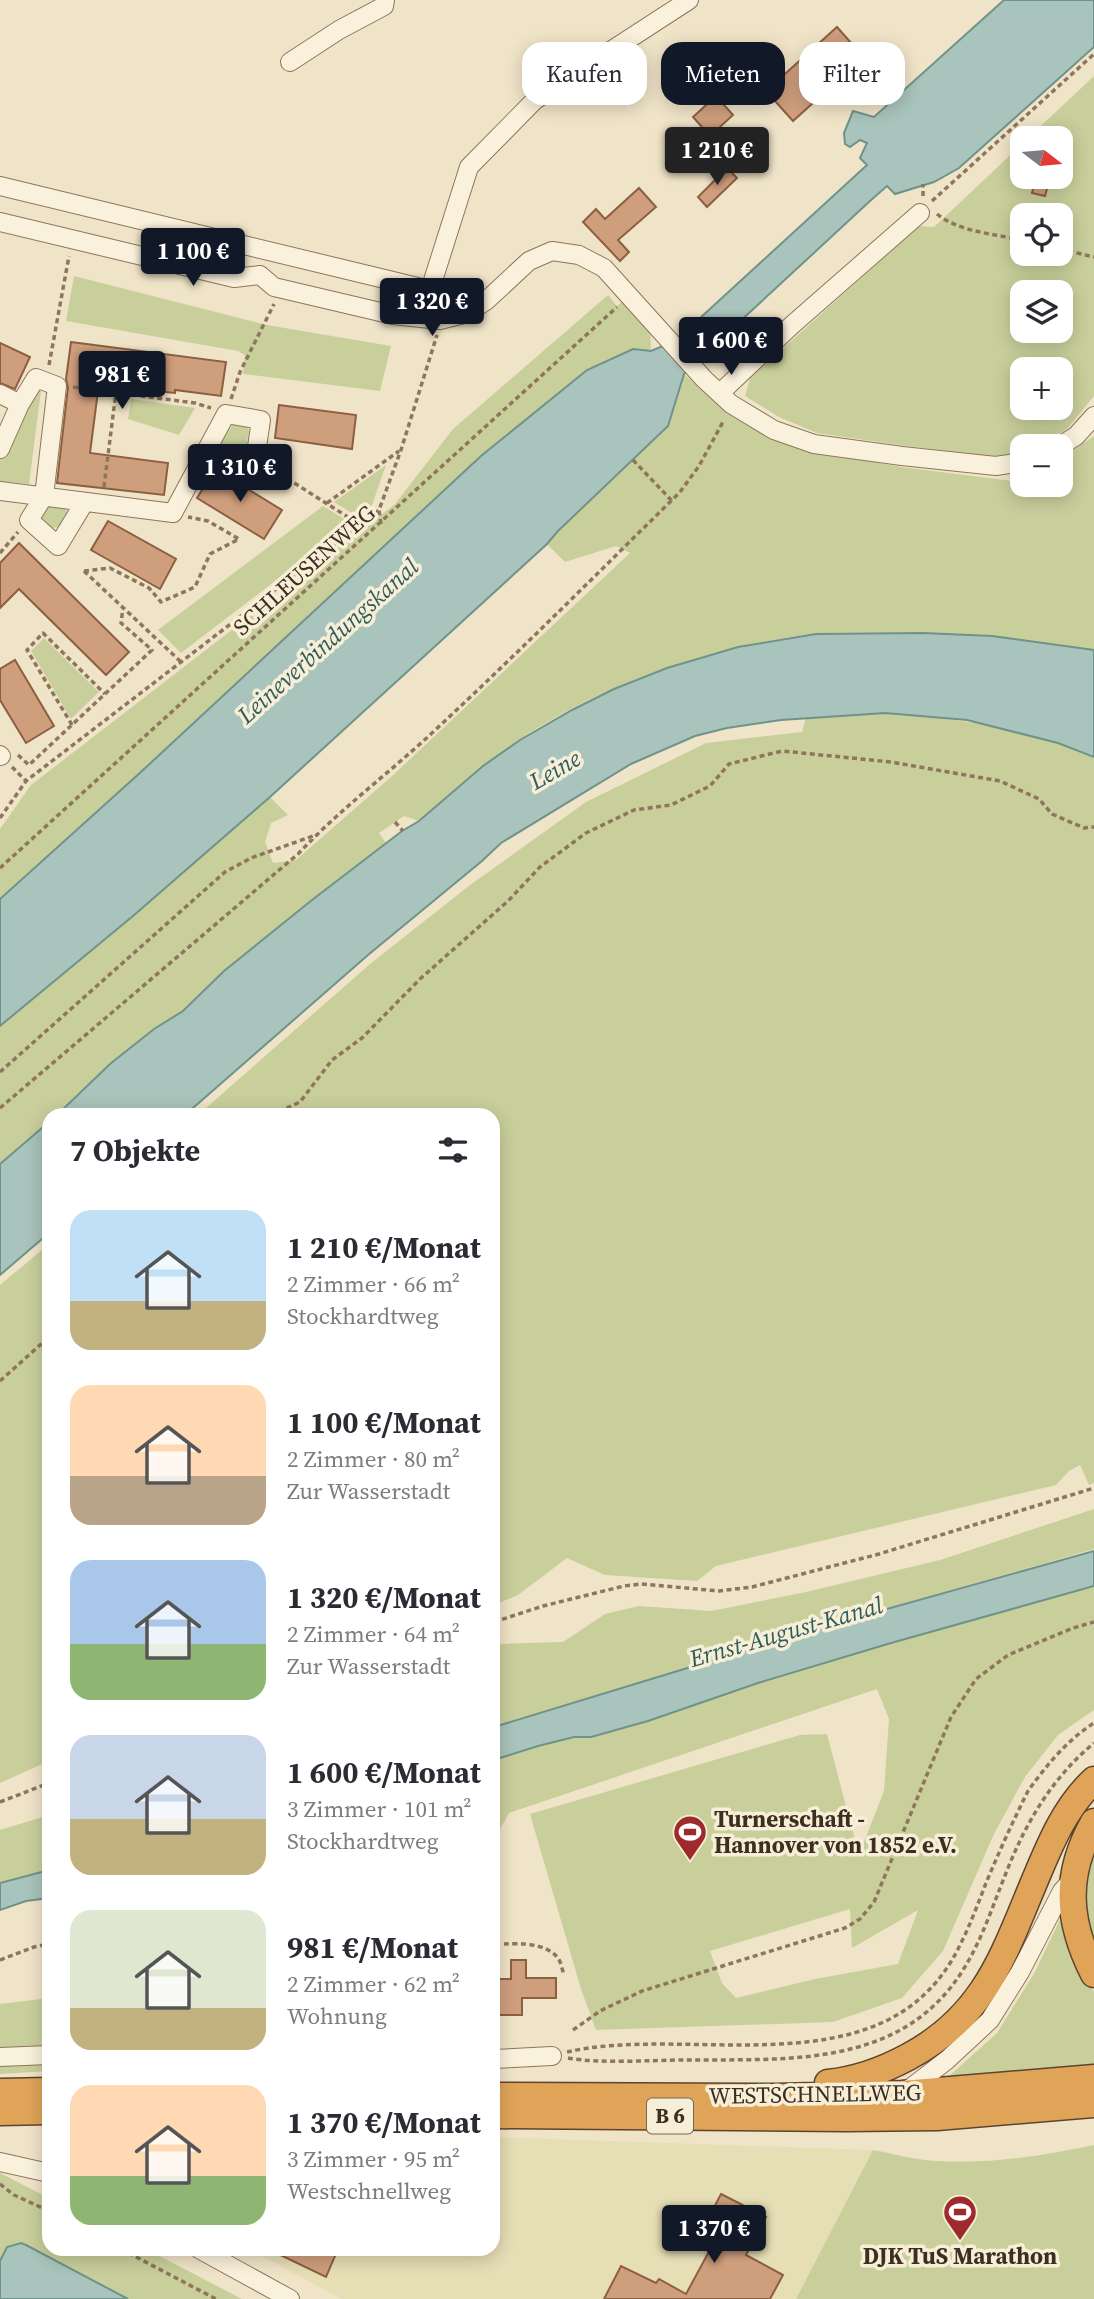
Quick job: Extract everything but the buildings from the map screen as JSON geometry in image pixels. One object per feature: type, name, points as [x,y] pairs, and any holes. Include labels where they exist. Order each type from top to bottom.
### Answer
[{"type":"highway","points":[[776,2097],[817,2084],[851,2080],[887,2069],[928,2047],[954,2027],[986,1989],[1062,1821],[1094,1780]]},
{"type":"highway","points":[[1094,1822],[1080,1850],[1073,1879],[1074,1926],[1094,1974]]},
{"type":"highway","name":"WESTSCHNELLWEG","points":[[500,2096],[776,2097],[902,2094],[1094,2078]]},
{"type":"highway","points":[[0,2092],[42,2091]]},
{"type":"highway","name":"WESTSCHNELLWEG","points":[[500,2115],[937,2117],[1094,2104]]},
{"type":"highway","points":[[0,2112],[42,2111]]},
{"type":"street","points":[[290,62],[339,30],[384,6],[385,0]]},
{"type":"street","points":[[430,290],[469,167],[536,100],[689,0]]},
{"type":"street","points":[[0,186],[430,290],[487,300]]},
{"type":"street","points":[[726,399],[792,325],[923,210]]},
{"type":"street","points":[[0,222],[234,278],[260,275],[274,286],[393,315],[440,320],[468,313],[487,300],[529,261],[552,251],[579,254],[604,268],[704,379],[726,399],[774,430],[814,444],[996,466],[1010,464]]},
{"type":"street","points":[[260,275],[270,250]]},
{"type":"street","points":[[0,449],[20,404],[36,378],[52,383],[44,496],[29,520],[58,546],[93,504]]},
{"type":"street","points":[[0,394],[20,404]]},
{"type":"street","points":[[0,491],[173,513],[226,414],[261,420],[255,460],[206,455]]},
{"type":"street","points":[[1073,438],[1094,416]]},
{"type":"street","points":[[902,2094],[925,2079],[990,2020],[1020,1972],[1062,1891],[1073,1879]]},
{"type":"street","points":[[0,2057],[42,2055]]},
{"type":"street","points":[[500,2059],[552,2056]]},
{"type":"street","points":[[0,2162],[42,2171]]},
{"type":"street","points":[[212,2256],[290,2299]]},
{"type":"path","points":[[1010,237],[945,221],[923,210],[1094,54]]},
{"type":"path","points":[[72,239],[52,383],[195,403],[226,414],[240,372],[281,288]]},
{"type":"path","points":[[1073,252],[1094,257]]},
{"type":"path","name":"SCHLEUSENWEG","points":[[0,869],[382,524],[629,296]]},
{"type":"path","points":[[382,524],[379,510],[401,450],[440,320]]},
{"type":"path","points":[[93,504],[116,392]]},
{"type":"path","points":[[0,1108],[298,853],[540,632],[672,500],[699,466],[716,438],[726,399]]},
{"type":"path","points":[[327,503],[401,450]]},
{"type":"path","points":[[633,460],[672,500]]},
{"type":"path","points":[[279,474],[359,524]]},
{"type":"path","points":[[0,818],[26,781],[379,510]]},
{"type":"path","points":[[173,513],[208,521],[239,539],[210,554],[195,587],[161,602],[149,588],[110,568],[85,571],[180,661]]},
{"type":"path","points":[[1,550],[29,520]]},
{"type":"path","points":[[5,754],[29,765],[152,650],[121,623],[123,608]]},
{"type":"path","points":[[72,725],[27,650],[43,634],[106,694]]},
{"type":"path","points":[[287,1108],[300,1102],[332,1060],[362,1038],[419,979],[508,901],[540,867],[586,832],[634,810],[671,805],[710,786],[729,764],[782,751],[891,762],[1000,781],[1039,799],[1052,814],[1084,828],[1094,827]]},
{"type":"path","points":[[395,822],[402,831]]},
{"type":"path","points":[[0,1072],[225,872],[251,858],[315,835]]},
{"type":"path","points":[[0,1381],[42,1343]]},
{"type":"path","points":[[500,1620],[543,1606],[624,1586],[641,1584],[719,1591],[752,1587],[878,1554],[1094,1488]]},
{"type":"path","points":[[573,2030],[600,2011],[642,1991],[827,1935],[860,1919],[874,1902],[951,1717],[975,1679],[1008,1655],[1094,1622]]},
{"type":"path","points":[[552,2056],[585,2048],[809,2043],[847,2035],[892,2019],[921,1996],[951,1962],[1028,1791],[1066,1746],[1094,1723]]},
{"type":"path","points":[[552,2056],[637,2060],[809,2058],[850,2050],[899,2032],[932,2007],[963,1970],[989,1916],[1025,1828],[1058,1778],[1094,1743]]},
{"type":"path","points":[[0,1802],[42,1786]]},
{"type":"path","points":[[504,1944],[545,1949],[558,1958],[564,1974]]},
{"type":"path","points":[[0,1960],[42,1945]]},
{"type":"path","points":[[0,2184],[14,2195],[42,2208]]},
{"type":"path","points":[[134,2256],[216,2299]]},
{"type":"shaded area","points":[[500,2137],[873,2150],[796,2299],[342,2299],[262,2256],[500,2256]]},
{"type":"green space","points":[[1094,76],[1094,396],[1067,429],[1059,434],[1010,434],[1010,455],[1002,457],[817,433],[779,417],[745,396],[750,378],[919,226],[934,227],[1010,155],[1010,189],[1073,189],[1073,126],[1041,126]]},
{"type":"green space","points":[[74,276],[267,325],[391,346],[380,391],[243,374],[245,355],[238,351],[66,321]]},
{"type":"green space","points":[[608,295],[617,306],[629,296],[650,319],[651,351],[633,349],[481,456],[0,899],[0,829],[31,785],[395,504],[453,429]]},
{"type":"green space","points":[[684,374],[719,405],[772,437],[840,456],[901,467],[1010,481],[1010,497],[1073,497],[1073,450],[1094,436],[1094,650],[962,635],[814,634],[698,658],[622,685],[551,720],[517,741],[419,821],[404,816],[379,833],[386,843],[224,971],[183,1011],[154,1029],[110,1064],[64,1108],[42,1108],[42,1128],[0,1164],[0,1026],[133,916],[270,797],[288,815],[271,823],[265,842],[273,863],[296,860],[391,777],[630,553],[616,546],[565,562],[547,544],[557,531],[668,426]]},
{"type":"green space","points":[[38,391],[41,391],[29,484],[0,481],[0,457]]},
{"type":"green space","points":[[131,399],[195,408],[179,435],[128,419]]},
{"type":"green space","points":[[233,424],[247,426],[249,432],[246,446],[242,448],[221,443]]},
{"type":"green space","points":[[386,465],[371,508],[358,517],[334,502]]},
{"type":"green space","points":[[44,503],[66,509],[67,513],[59,527],[52,528],[39,515]]},
{"type":"green space","points":[[323,506],[351,523],[181,653],[158,630]]},
{"type":"green space","points":[[44,638],[99,692],[71,719],[31,651]]},
{"type":"green space","points":[[885,713],[965,721],[1044,738],[1094,757],[1094,1483],[1089,1485],[1080,1465],[1069,1471],[1056,1485],[716,1566],[697,1581],[605,1575],[567,1558],[518,1595],[500,1602],[500,1108],[206,1108],[370,964],[470,885],[586,802],[706,743],[802,732],[806,718]]},
{"type":"green space","points":[[42,1250],[42,1764],[0,1783],[0,1285]]},
{"type":"green space","points":[[1094,1509],[1094,1549],[812,1630],[500,1725],[500,1644],[563,1642],[605,1614],[639,1606],[711,1611],[806,1592],[940,1560]]},
{"type":"green space","points":[[1094,1586],[1094,1710],[1058,1735],[1025,1777],[994,1834],[943,1951],[902,1998],[833,2022],[596,2030],[581,1989],[530,1814],[800,1735],[827,1734],[859,1855],[884,1791],[889,1719],[877,1689],[509,1813],[500,1829],[500,1758],[538,1746],[574,1737],[591,1737],[648,1721],[758,1683]],"holes":[[[850,1909],[852,1948],[918,1910],[898,1964],[815,1979],[736,1998],[722,1983],[710,1951]]]},
{"type":"green space","points":[[42,1817],[42,1872],[0,1883],[0,1830]]},
{"type":"green space","points":[[1094,1854],[1094,1946],[1085,1893]]},
{"type":"green space","points":[[1064,1911],[1069,1952],[1094,1992],[1094,2065],[947,2078],[997,2033],[1035,1972]]},
{"type":"green space","points":[[42,1999],[42,2071],[0,2074],[0,2004]]},
{"type":"green space","name":"DJK TuS Marathon","points":[[1094,2145],[1094,2299],[796,2299],[873,2150],[914,2158],[958,2162],[1036,2156]]},
{"type":"green space","points":[[0,2173],[42,2194],[42,2254],[21,2243],[7,2247],[0,2261]]},
{"type":"green space","points":[[46,2256],[159,2256],[242,2299],[128,2299]]},
{"type":"water","name":"Leineverbindungskanal","points":[[1004,0],[1094,0],[1094,47],[959,168],[934,182],[895,194],[887,186],[870,201],[684,374],[668,426],[547,544],[270,797],[133,916],[0,1026],[0,899],[481,456],[587,370],[633,349],[651,351],[675,341],[867,165],[860,158],[867,143],[860,140],[850,147],[845,144],[844,133],[853,111],[874,117],[887,105],[905,105],[905,89]]},
{"type":"water","name":"Leine","points":[[923,633],[992,636],[1094,650],[1094,757],[1058,743],[967,720],[885,713],[781,720],[695,736],[631,764],[501,843],[193,1108],[64,1108],[110,1064],[154,1029],[183,1011],[224,971],[312,900],[419,821],[483,766],[520,740],[614,689],[667,668],[738,647],[816,634]]},
{"type":"water","points":[[42,1128],[42,1239],[0,1275],[0,1164]]},
{"type":"water","points":[[1094,1551],[1094,1586],[758,1683],[648,1721],[591,1737],[574,1737],[538,1746],[500,1758],[500,1725],[812,1630]]},
{"type":"water","points":[[42,1872],[42,1899],[0,1910],[0,1883]]},
{"type":"water","points":[[21,2243],[26,2245],[42,2256],[47,2256],[128,2299],[0,2299],[0,2261],[7,2247]]},
{"type":"place","name":"Turnerschaft - Hannover von 1852 e.V.","points":[[690,1862]]},
{"type":"place","name":"DJK TuS Marathon","points":[[960,2242]]},
{"type":"water label","name":"Ernst-August-Kanal","points":[[786,1632]]}]
